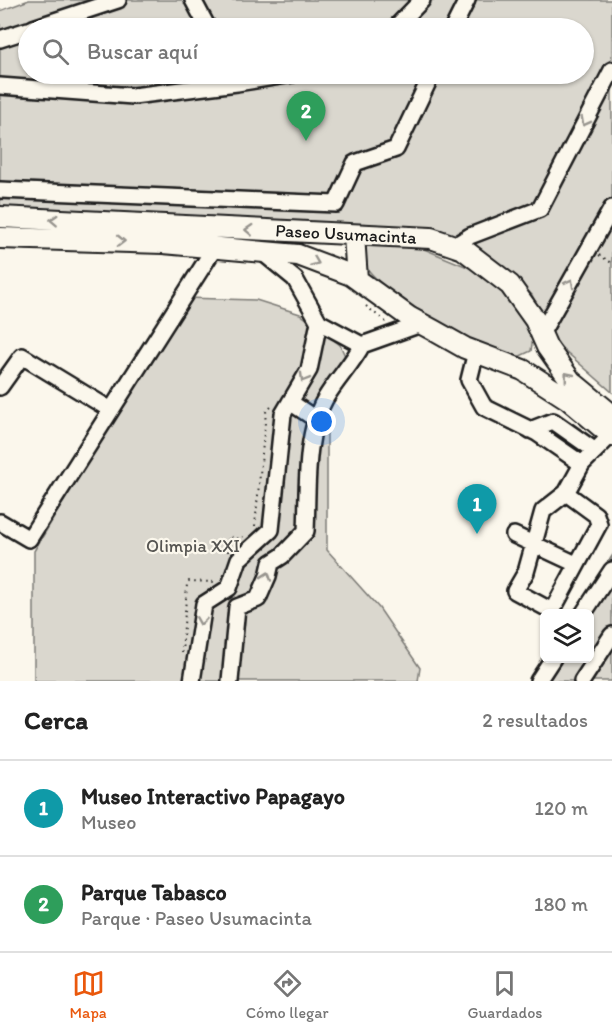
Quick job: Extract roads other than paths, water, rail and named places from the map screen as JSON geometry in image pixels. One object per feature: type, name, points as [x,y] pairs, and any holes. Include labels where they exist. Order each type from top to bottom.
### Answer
[{"type":"main road","name":"Paseo Usumacinta","points":[[0,217],[432,238],[470,253],[510,285],[535,320],[544,340],[571,381],[612,415]]},
{"type":"main road","points":[[354,235],[357,279]]},
{"type":"main road","name":"Paseo Usumacinta","points":[[0,238],[163,243],[298,255],[351,275],[421,324],[476,352],[522,370],[568,399],[612,435]]},
{"type":"main road","points":[[522,370],[539,358],[544,340]]},
{"type":"lane","points":[[64,18],[118,0]]},
{"type":"lane","points":[[193,0],[203,18]]},
{"type":"lane","points":[[405,18],[422,0]]},
{"type":"lane","points":[[458,18],[467,0]]},
{"type":"lane","points":[[0,39],[18,33]]},
{"type":"lane","points":[[454,246],[470,236],[540,209],[612,70]]},
{"type":"lane","points":[[0,86],[133,96],[200,84]]},
{"type":"lane","points":[[0,190],[336,204],[355,163],[396,149],[427,84]]},
{"type":"lane","points":[[544,340],[612,208]]},
{"type":"lane","points":[[0,522],[29,539],[215,248]]},
{"type":"lane","points":[[262,252],[295,279],[319,322],[362,345]]},
{"type":"lane","points":[[223,587],[229,588],[239,559],[255,534],[271,530],[284,403],[309,370],[319,322]]},
{"type":"lane","points":[[237,607],[258,599],[271,563],[282,556],[306,531],[311,438],[324,400],[362,345],[421,324]]},
{"type":"lane","points":[[476,352],[469,380],[484,407],[530,430],[582,464]]},
{"type":"lane","points":[[0,387],[22,356],[111,410]]},
{"type":"lane","points":[[284,403],[317,420]]},
{"type":"lane","points":[[530,430],[554,421],[594,450]]},
{"type":"lane","points":[[566,493],[596,515],[599,524],[552,611],[515,591],[526,572],[543,511],[566,493],[582,464],[612,435]]},
{"type":"lane","points":[[255,534],[282,556]]},
{"type":"lane","points":[[514,536],[576,564]]},
{"type":"lane","points":[[586,609],[612,570]]},
{"type":"lane","points":[[223,587],[237,607],[230,681]]},
{"type":"lane","points":[[192,681],[204,604],[223,587]]},
{"type":"lane","points":[[582,681],[612,635]]},
{"type":"lane","points":[[538,681],[550,663]]},
{"type":"place","name":"Parque Tabasco","points":[[306,141]]},
{"type":"place","name":"Museo Interactivo Papagayo","points":[[477,534]]},
{"type":"park label","name":"Olimpia XXI","points":[[193,546]]}]
